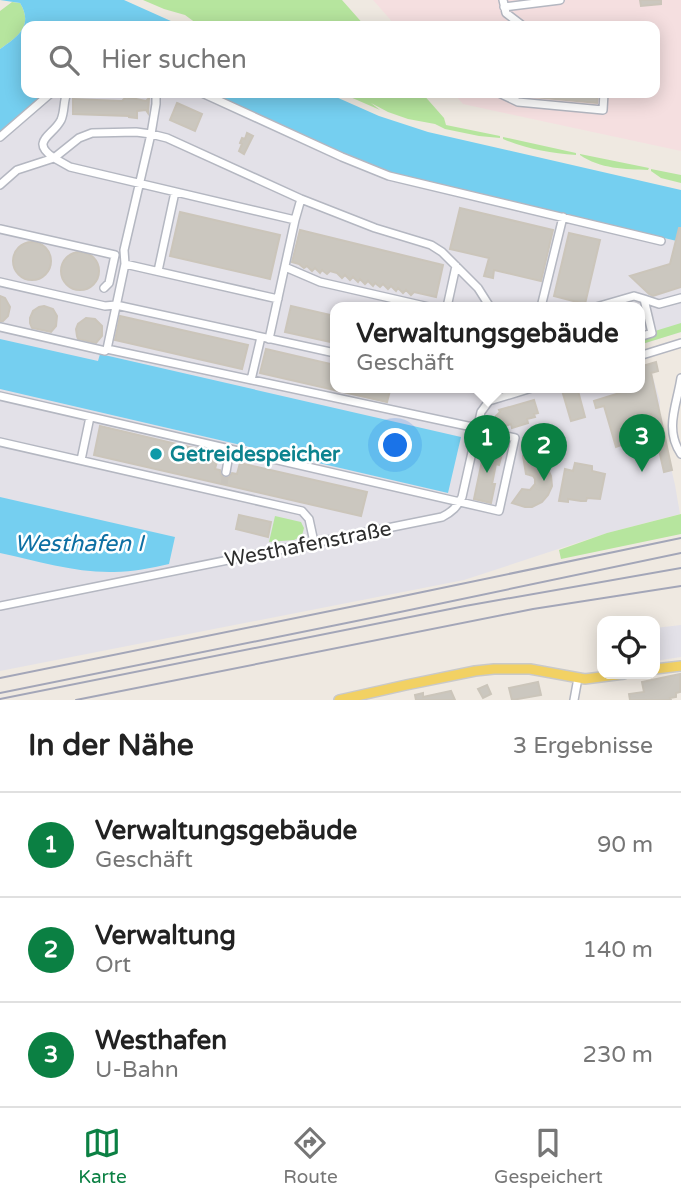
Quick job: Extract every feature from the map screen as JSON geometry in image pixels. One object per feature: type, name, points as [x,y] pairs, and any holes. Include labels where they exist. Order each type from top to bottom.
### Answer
[{"type":"main road","points":[[660,669],[681,666]]},
{"type":"main road","points":[[339,700],[494,668],[530,669],[578,678],[597,677]]},
{"type":"street","points":[[516,21],[506,13],[503,4],[560,0]]},
{"type":"street","points":[[0,137],[45,98]]},
{"type":"street","points":[[65,98],[63,116],[57,128],[45,137],[43,143],[45,152],[70,167],[295,220]]},
{"type":"street","points":[[107,349],[125,264],[124,250],[151,134],[156,98]]},
{"type":"street","points":[[213,98],[383,173],[661,241]]},
{"type":"street","points":[[510,98],[519,102],[603,110],[604,98]]},
{"type":"street","points":[[0,185],[17,170],[54,158],[85,135],[151,134],[167,138],[301,199],[375,228],[431,245],[442,252],[478,288],[487,302]]},
{"type":"street","points":[[158,271],[175,192]]},
{"type":"street","points":[[269,339],[301,199]]},
{"type":"street","points":[[542,302],[563,217]]},
{"type":"street","points":[[0,229],[115,255],[109,283],[104,288]]},
{"type":"street","points":[[125,264],[278,299]]},
{"type":"street","points":[[448,302],[456,266]]},
{"type":"street","points":[[285,267],[320,282],[407,302]]},
{"type":"street","points":[[0,282],[330,352]]},
{"type":"street","points":[[613,302],[634,296],[659,304],[681,298]]},
{"type":"street","points":[[645,303],[652,333],[645,335]]},
{"type":"street","points":[[0,327],[101,351],[107,349],[515,438],[499,511],[0,396]]},
{"type":"street","points":[[251,380],[261,337]]},
{"type":"street","points":[[645,354],[681,343]]},
{"type":"street","points":[[681,378],[671,426],[673,440],[681,454]]},
{"type":"street","points":[[485,393],[489,401]]},
{"type":"street","points":[[460,502],[481,412],[489,401],[515,393]]},
{"type":"street","points":[[81,460],[90,416]]},
{"type":"street","points":[[0,442],[302,511],[309,519],[314,542]]},
{"type":"street","points":[[226,472],[230,449]]},
{"type":"street","points":[[222,493],[224,484]]},
{"type":"street","name":"Westhafenstraße","points":[[0,606],[442,517],[460,502]]},
{"type":"street","points":[[574,700],[578,678]]},
{"type":"shaded area","points":[[373,0],[681,0],[681,151],[463,104],[458,98],[660,98],[660,21],[392,21]]},
{"type":"shaded area","points":[[40,98],[220,98],[410,178],[681,242],[681,332],[645,343],[645,302],[330,302],[330,393],[645,393],[645,365],[649,364],[660,401],[659,417],[680,514],[607,533],[464,580],[0,671],[0,133]]},
{"type":"shaded area","points":[[681,625],[681,657],[660,660],[660,627]]},
{"type":"green space","points":[[143,0],[342,0],[361,21],[193,21],[185,15]]},
{"type":"green space","points":[[12,2],[20,3],[25,18],[21,21],[21,31],[0,49],[0,11]]},
{"type":"green space","points":[[352,98],[426,98],[444,118],[446,125],[500,138],[445,129],[435,124],[408,119],[371,103],[380,110]]},
{"type":"green space","points":[[503,137],[576,153],[576,155],[530,148]]},
{"type":"green space","points":[[580,154],[649,168],[604,166]]},
{"type":"green space","points":[[651,169],[681,175],[681,183],[661,178]]},
{"type":"green space","points":[[681,323],[681,332],[645,343],[645,337],[655,331]]},
{"type":"green space","points":[[681,514],[681,534],[561,559],[559,550],[607,533]]},
{"type":"green space","points":[[275,516],[301,522],[304,528],[302,536],[294,540],[269,542]]},
{"type":"water","points":[[0,0],[124,0],[171,21],[24,21],[20,3]]},
{"type":"water","points":[[21,31],[21,98],[40,98],[0,133],[0,49]]},
{"type":"water","points":[[219,98],[338,98],[379,116],[428,132],[681,190],[681,242],[394,174]]},
{"type":"water","points":[[0,339],[98,361],[100,354],[461,437],[448,493],[0,389]]},
{"type":"water","name":"Westhafen I","points":[[0,497],[175,537],[169,564],[128,571],[100,572],[57,566],[0,553]]},
{"type":"building","points":[[640,0],[661,0],[661,4],[641,6]]},
{"type":"building","points":[[131,98],[146,101],[149,98],[148,113],[146,110],[137,111],[137,118],[73,114],[73,99],[122,101]]},
{"type":"building","points":[[545,98],[598,98],[597,103]]},
{"type":"building","points":[[177,103],[202,114],[195,131],[170,120]]},
{"type":"building","points":[[247,133],[253,136],[244,154],[239,151],[242,144],[240,143]]},
{"type":"building","points":[[460,208],[553,230],[541,281],[494,270],[493,278],[484,276],[489,258],[450,249]]},
{"type":"building","points":[[180,212],[280,235],[270,279],[170,256]]},
{"type":"building","points":[[679,228],[681,287],[653,296],[630,276],[670,264]]},
{"type":"building","points":[[300,230],[443,265],[436,297],[414,292],[411,295],[406,290],[403,293],[398,288],[396,291],[391,286],[388,289],[383,284],[380,287],[375,283],[373,286],[368,281],[365,284],[353,277],[350,280],[345,275],[342,278],[330,271],[327,274],[322,270],[320,273],[315,268],[312,271],[307,266],[304,268],[292,262]]},
{"type":"building","points":[[569,233],[600,240],[585,302],[554,296]]},
{"type":"building","points":[[32,242],[45,248],[51,261],[45,274],[32,280],[19,274],[13,261],[19,248]]},
{"type":"building","points":[[80,252],[93,258],[99,271],[93,284],[80,290],[67,284],[61,271],[67,258]]},
{"type":"building","points":[[0,296],[5,298],[10,307],[8,316],[3,321],[0,321]]},
{"type":"building","points":[[44,306],[53,309],[57,316],[56,326],[51,332],[32,328],[30,323],[33,311]]},
{"type":"building","points":[[291,306],[330,315],[330,342],[285,332]]},
{"type":"building","points":[[120,316],[248,345],[242,369],[115,340]]},
{"type":"building","points":[[86,318],[95,319],[102,326],[102,336],[96,343],[78,339],[76,329]]},
{"type":"building","points":[[266,349],[330,364],[330,389],[260,373]]},
{"type":"building","points":[[656,362],[658,371],[651,373],[672,470],[664,472],[651,414],[624,422],[630,442],[616,447],[604,406],[596,408],[594,401],[620,393],[645,393],[645,365]]},
{"type":"building","points":[[348,393],[389,393],[387,402]]},
{"type":"building","points":[[563,393],[579,393],[585,417],[571,421]]},
{"type":"building","points":[[534,400],[538,413],[527,419],[528,423],[512,428],[511,424],[505,426],[496,421],[499,410]]},
{"type":"building","points":[[100,426],[219,454],[215,469],[220,470],[224,478],[232,473],[237,474],[240,463],[367,492],[361,516],[94,455]]},
{"type":"building","points":[[486,442],[504,446],[499,465],[496,464],[491,503],[474,499]]},
{"type":"building","points":[[523,456],[546,465],[551,476],[552,486],[548,495],[532,507],[512,503],[522,489],[530,490],[535,484],[533,476],[526,474]]},
{"type":"building","points":[[575,463],[592,466],[592,471],[605,474],[600,499],[559,501],[565,469],[573,471]]},
{"type":"building","points":[[239,515],[271,522],[268,537],[236,529]]},
{"type":"building","points":[[680,674],[680,692],[676,693],[676,697],[670,698],[671,700],[630,700],[629,694],[644,692],[642,682]]},
{"type":"building","points":[[538,682],[541,695],[512,700],[509,688]]},
{"type":"building","points":[[487,685],[491,694],[483,698],[478,689]]},
{"type":"building","points":[[451,691],[455,700],[416,700],[415,695],[423,693],[423,697]]},
{"type":"tunnel","points":[[224,484],[226,472]]},
{"type":"tram line","points":[[0,678],[681,538]]},
{"type":"tram line","points":[[0,693],[681,553]]},
{"type":"railway","points":[[0,699],[465,606],[681,568]]},
{"type":"railway","points":[[76,700],[533,609],[681,586]]},
{"type":"place","name":"Getreidespeicher","points":[[156,454]]},
{"type":"place","name":"Westhafen","points":[[642,472]]},
{"type":"place","name":"Verwaltungsgebäude","points":[[487,473]]},
{"type":"place","name":"Verwaltung","points":[[544,481]]}]
